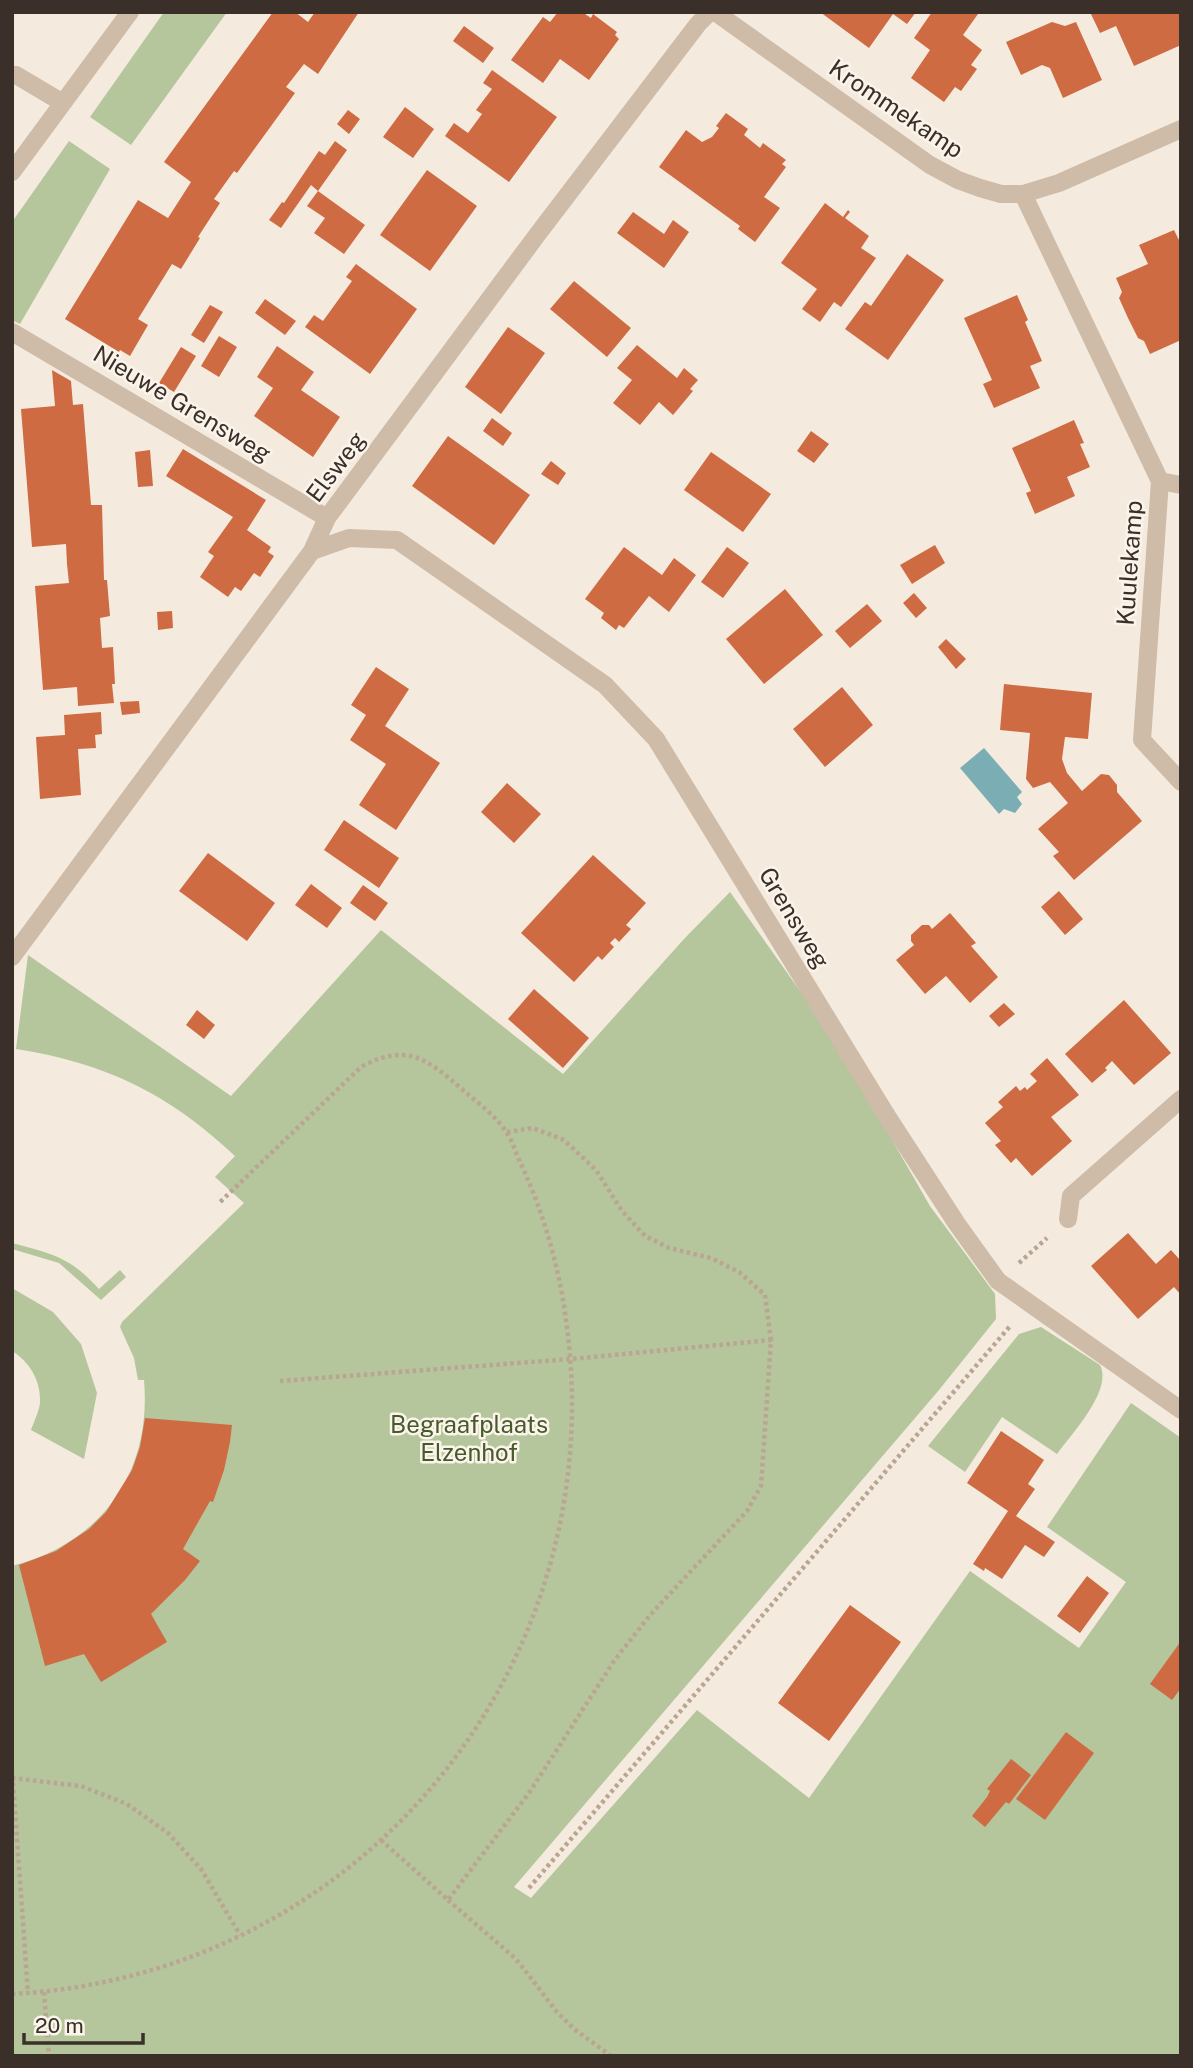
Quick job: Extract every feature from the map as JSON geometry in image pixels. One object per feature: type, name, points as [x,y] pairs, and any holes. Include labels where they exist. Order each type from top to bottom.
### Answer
[{"type":"street","points":[[12,172],[130,12]]},
{"type":"street","name":"Krommekamp","points":[[713,12],[930,166],[958,180],[1001,194],[1023,194],[1059,183],[1181,129]]},
{"type":"street","name":"Elsweg","points":[[12,957],[312,551],[327,518],[689,35],[713,12]]},
{"type":"street","points":[[12,75],[63,103]]},
{"type":"street","name":"Kuulekamp","points":[[1023,194],[1160,481],[1142,740],[1181,782]]},
{"type":"street","name":"Nieuwe Grensweg","points":[[12,332],[327,518]]},
{"type":"street","points":[[1160,481],[1181,485]]},
{"type":"street","name":"Grensweg","points":[[312,551],[349,538],[397,540],[605,685],[656,738],[927,1180],[998,1281],[1181,1410]]},
{"type":"street","points":[[1068,1219],[1071,1196],[1181,1099]]},
{"type":"path","points":[[12,1994],[44,1992],[121,1978],[178,1962],[286,1912],[335,1878],[381,1840],[423,1798],[460,1752],[493,1702],[525,1638],[542,1594],[558,1536],[573,1419],[571,1359],[564,1301],[551,1242],[531,1186],[507,1132],[483,1107],[430,1063],[413,1056],[391,1054],[379,1057],[361,1067],[218,1204]]},
{"type":"path","points":[[448,1900],[528,1793],[614,1661],[651,1614],[747,1511],[761,1486],[771,1340],[765,1295],[739,1272],[711,1258],[669,1248],[645,1236],[622,1211],[596,1170],[564,1140],[533,1128],[507,1132]]},
{"type":"path","points":[[998,1281],[1068,1219]]},
{"type":"path","points":[[529,1888],[1029,1305]]},
{"type":"path","points":[[280,1381],[571,1359],[771,1340]]},
{"type":"path","points":[[12,1769],[28,1993]]},
{"type":"path","points":[[13,1778],[81,1786],[127,1804],[168,1833],[201,1869],[240,1935]]},
{"type":"path","points":[[381,1840],[516,1959],[557,2012],[574,2029],[611,2056]]},
{"type":"path","points":[[44,1992],[49,2056]]},
{"type":"green space","points":[[164,12],[227,12],[131,145],[90,117]]},
{"type":"green space","points":[[69,141],[110,169],[20,324],[12,320],[12,222]]},
{"type":"green space","name":"Begraafplaats Elzenhof","points":[[730,892],[834,1039],[930,1206],[995,1294],[996,1319],[939,1390],[514,1887],[531,1898],[697,1710],[809,1798],[970,1571],[1079,1648],[1126,1582],[1047,1527],[1131,1403],[1181,1438],[1181,2056],[12,2056],[12,1566],[44,1555],[72,1540],[95,1521],[115,1499],[129,1473],[139,1445],[144,1413],[144,1380],[138,1380],[134,1358],[120,1327],[122,1322],[244,1203],[215,1177],[235,1156],[186,1115],[134,1084],[107,1073],[49,1055],[16,1049],[28,955],[231,1096],[381,930],[563,1074],[684,939]]},
{"type":"green space","points":[[12,1243],[39,1250],[70,1263],[99,1289],[120,1270],[126,1277],[101,1300],[59,1263],[12,1249]]},
{"type":"green space","points":[[12,1288],[53,1312],[81,1344],[97,1393],[84,1459],[31,1430],[39,1406],[39,1387],[24,1361],[12,1351]]},
{"type":"green space","points":[[1041,1327],[1100,1365],[1102,1375],[1096,1399],[1057,1454],[1002,1417],[965,1472],[928,1446],[1019,1334]]},
{"type":"water","points":[[984,748],[1022,792],[1017,797],[1022,804],[1015,813],[1004,809],[999,814],[960,768]]},
{"type":"building","points":[[273,12],[295,12],[308,22],[315,12],[359,12],[318,74],[304,64],[286,87],[295,93],[237,173],[234,171],[214,199],[220,203],[181,269],[172,264],[138,319],[148,325],[130,356],[120,350],[119,352],[65,319],[138,200],[168,218],[191,182],[164,162]]},
{"type":"building","points":[[558,12],[582,12],[591,18],[593,14],[617,32],[615,35],[619,39],[589,80],[560,59],[543,83],[511,60],[543,17],[550,22]]},
{"type":"building","points":[[820,12],[916,12],[907,24],[893,14],[869,48]]},
{"type":"building","points":[[932,12],[978,14],[963,35],[982,50],[971,65],[977,69],[961,91],[955,87],[944,102],[911,78],[930,50],[914,38]]},
{"type":"building","points":[[1090,12],[1181,12],[1181,45],[1134,66],[1116,26],[1100,33]]},
{"type":"building","points":[[1052,22],[1065,26],[1076,22],[1102,80],[1063,98],[1050,68],[1042,65],[1021,75],[1006,42]]},
{"type":"building","points":[[464,26],[494,48],[483,63],[453,41]]},
{"type":"building","points":[[492,70],[557,117],[509,182],[445,136],[454,123],[468,133],[482,114],[476,110],[492,89],[483,83]]},
{"type":"building","points":[[405,107],[434,129],[413,158],[383,137]]},
{"type":"building","points":[[348,110],[360,119],[349,134],[337,124]]},
{"type":"building","points":[[726,113],[748,129],[744,135],[760,148],[763,143],[786,160],[782,164],[786,167],[764,197],[780,208],[755,242],[738,229],[740,226],[659,167],[686,130],[702,142],[712,137]]},
{"type":"building","points":[[335,141],[347,150],[318,191],[311,185],[281,228],[269,220],[282,202],[284,203],[319,151],[325,155]]},
{"type":"building","points":[[427,170],[477,206],[430,271],[380,235]]},
{"type":"building","points":[[318,191],[365,225],[344,254],[314,233],[325,218],[307,206]]},
{"type":"building","points":[[825,203],[843,217],[848,210],[850,212],[845,218],[869,236],[861,248],[876,258],[841,307],[834,302],[820,322],[802,309],[817,289],[781,263]]},
{"type":"building","points":[[633,212],[664,234],[673,220],[689,232],[664,268],[617,233]]},
{"type":"building","points":[[1174,230],[1181,244],[1181,340],[1150,354],[1144,341],[1138,338],[1119,298],[1122,292],[1116,278],[1148,264],[1139,245]]},
{"type":"building","points":[[907,254],[944,280],[888,360],[845,329],[865,302],[871,306]]},
{"type":"building","points":[[356,264],[417,309],[370,374],[305,327],[314,315],[323,321],[352,281],[346,277]]},
{"type":"building","points":[[574,281],[631,328],[607,357],[550,309]]},
{"type":"building","points":[[1017,295],[1042,361],[1030,366],[1040,388],[994,408],[983,384],[992,380],[964,318]]},
{"type":"building","points":[[265,299],[296,321],[285,335],[255,313]]},
{"type":"building","points":[[210,305],[223,312],[204,343],[191,335]]},
{"type":"building","points":[[508,327],[545,353],[501,414],[465,387]]},
{"type":"building","points":[[219,336],[237,347],[219,377],[201,366]]},
{"type":"building","points":[[637,345],[677,378],[684,368],[698,380],[690,389],[693,391],[673,415],[659,402],[640,425],[613,403],[632,380],[617,368]]},
{"type":"building","points":[[277,346],[314,372],[301,390],[340,417],[313,457],[254,416],[273,388],[257,377]]},
{"type":"building","points":[[181,347],[196,356],[174,392],[159,383]]},
{"type":"building","points":[[52,370],[71,381],[73,405],[83,404],[91,505],[102,505],[104,580],[107,580],[110,616],[100,618],[102,648],[113,647],[114,703],[78,706],[77,687],[43,690],[35,586],[69,583],[66,544],[32,547],[21,409],[55,406]]},
{"type":"building","points":[[492,418],[512,433],[503,446],[483,431]]},
{"type":"building","points":[[1074,420],[1090,467],[1067,477],[1075,496],[1035,514],[1026,493],[1031,491],[1012,448]]},
{"type":"building","points":[[811,431],[829,444],[814,463],[797,451]]},
{"type":"building","points":[[448,436],[530,495],[494,545],[412,486]]},
{"type":"building","points":[[183,449],[266,500],[247,530],[271,547],[268,552],[274,556],[260,577],[254,573],[241,591],[235,587],[228,597],[200,577],[214,556],[208,552],[233,517],[166,476]]},
{"type":"building","points":[[150,450],[153,486],[138,487],[135,452]]},
{"type":"building","points":[[711,452],[771,494],[743,532],[684,490]]},
{"type":"building","points":[[551,461],[566,473],[558,485],[541,474]]},
{"type":"building","points":[[935,545],[945,563],[912,584],[900,565]]},
{"type":"building","points":[[624,547],[662,575],[674,558],[696,575],[669,612],[649,596],[624,628],[619,625],[616,630],[601,618],[604,613],[585,599]]},
{"type":"building","points":[[727,547],[749,563],[723,598],[701,582]]},
{"type":"building","points":[[785,589],[823,635],[764,684],[726,639]]},
{"type":"building","points":[[914,593],[927,608],[916,618],[903,603]]},
{"type":"building","points":[[867,604],[882,621],[850,648],[835,631]]},
{"type":"building","points":[[172,611],[173,628],[158,630],[157,612]]},
{"type":"building","points":[[946,639],[966,659],[956,669],[938,647]]},
{"type":"building","points":[[376,667],[409,689],[385,726],[440,763],[396,830],[359,805],[386,764],[350,740],[366,715],[351,705]]},
{"type":"building","points":[[1004,684],[1092,693],[1088,739],[1065,737],[1062,759],[1067,773],[1082,791],[1101,774],[1109,775],[1117,785],[1117,792],[1142,821],[1074,880],[1053,856],[1059,852],[1038,829],[1068,803],[1050,782],[1033,788],[1026,779],[1030,733],[1000,730]]},
{"type":"building","points":[[842,687],[873,725],[825,767],[793,729]]},
{"type":"building","points":[[139,701],[140,713],[122,715],[120,702]]},
{"type":"building","points":[[101,712],[102,734],[95,735],[96,748],[78,749],[81,795],[40,799],[36,737],[65,735],[64,715]]},
{"type":"building","points":[[507,783],[541,814],[514,843],[481,812]]},
{"type":"building","points":[[344,820],[399,858],[379,888],[324,850]]},
{"type":"building","points":[[208,853],[275,903],[247,941],[179,891]]},
{"type":"building","points":[[593,855],[646,903],[626,925],[631,929],[619,942],[615,938],[610,943],[614,947],[602,960],[598,956],[574,982],[521,933]]},
{"type":"building","points":[[311,884],[342,908],[327,928],[295,905]]},
{"type":"building","points":[[363,885],[388,903],[375,921],[350,903]]},
{"type":"building","points":[[1059,891],[1083,919],[1065,935],[1041,907]]},
{"type":"building","points":[[950,913],[976,943],[971,946],[998,977],[970,1003],[946,976],[925,994],[896,960],[914,945],[911,935],[922,925],[929,925],[932,929]]},
{"type":"building","points":[[534,989],[589,1038],[563,1068],[508,1019]]},
{"type":"building","points":[[1124,1000],[1171,1053],[1134,1085],[1112,1061],[1105,1068],[1107,1070],[1092,1083],[1065,1054]]},
{"type":"building","points":[[1004,1003],[1015,1014],[999,1027],[989,1016]]},
{"type":"building","points":[[197,1010],[215,1025],[204,1039],[186,1025]]},
{"type":"building","points":[[1047,1058],[1079,1095],[1051,1117],[1072,1141],[1032,1176],[1016,1158],[1011,1163],[995,1145],[1001,1141],[985,1123],[1003,1107],[998,1102],[1016,1086],[1020,1091],[1025,1087],[1027,1090],[1037,1081],[1030,1074]]},
{"type":"building","points":[[1128,1233],[1156,1264],[1171,1250],[1181,1261],[1181,1295],[1174,1287],[1138,1319],[1091,1266]]},
{"type":"building","points":[[145,1418],[232,1425],[230,1442],[213,1502],[210,1501],[183,1549],[200,1561],[151,1614],[167,1642],[101,1682],[84,1654],[45,1666],[19,1565],[56,1551],[89,1529],[106,1512],[132,1470],[140,1447]]},
{"type":"building","points":[[1001,1431],[1044,1460],[1028,1484],[1035,1489],[1016,1516],[1055,1542],[1044,1557],[1025,1545],[1002,1579],[973,1564],[1008,1511],[967,1483]]},
{"type":"building","points":[[1087,1576],[1109,1593],[1080,1633],[1057,1616]]},
{"type":"building","points":[[850,1605],[901,1642],[829,1741],[778,1703]]},
{"type":"building","points":[[1181,1641],[1181,1688],[1172,1700],[1150,1684]]},
{"type":"building","points":[[1066,1732],[1094,1753],[1045,1820],[1016,1799]]},
{"type":"building","points":[[1011,1759],[1031,1775],[1009,1804],[1006,1802],[985,1827],[972,1816],[987,1797],[990,1791],[987,1789]]}]
